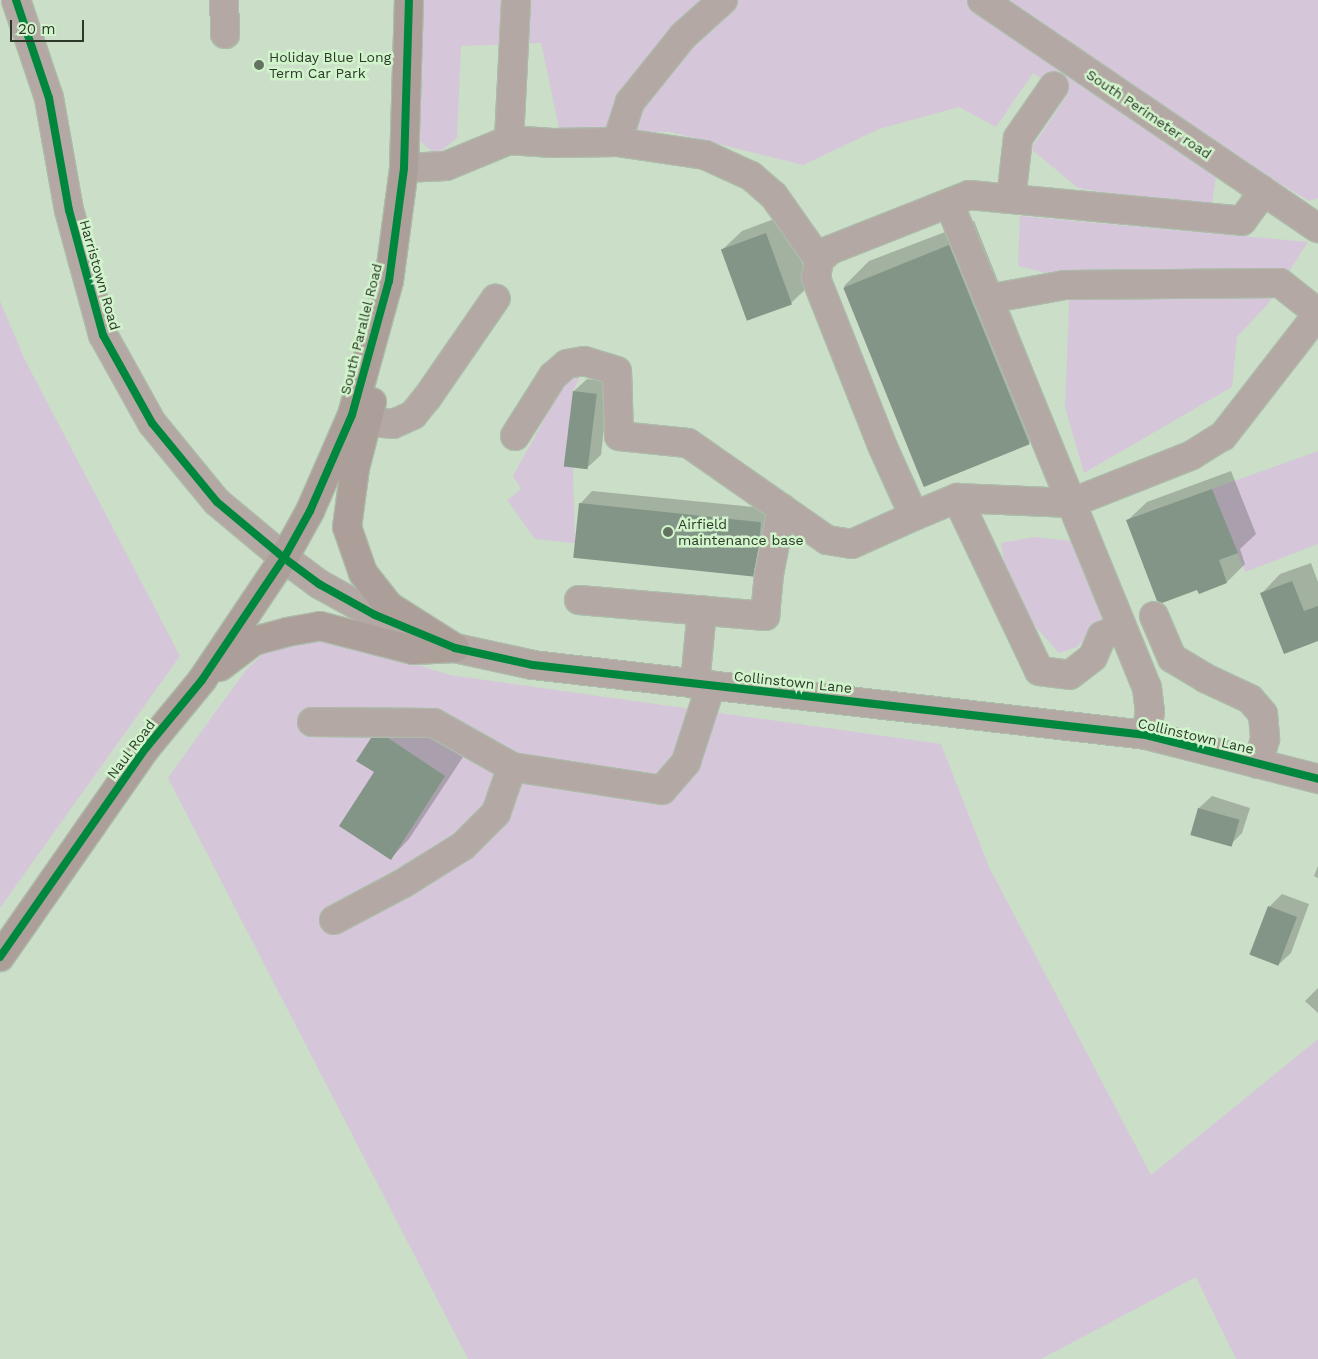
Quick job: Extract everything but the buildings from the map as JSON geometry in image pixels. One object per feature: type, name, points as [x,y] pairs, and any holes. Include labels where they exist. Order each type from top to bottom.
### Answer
[{"type":"main road","name":"South Parallel Road","points":[[284,558],[310,511],[352,415],[377,328],[388,281],[404,168],[409,0]]},
{"type":"main road","points":[[377,328],[372,403],[355,468],[348,527],[363,573],[389,606],[455,648]]},
{"type":"main road","name":"Naul Road","points":[[0,957],[146,748],[202,680],[284,558]]},
{"type":"main road","points":[[202,680],[254,641],[320,626],[413,650],[455,648]]},
{"type":"street","name":"Harristown Road","points":[[16,0],[49,98],[69,210],[103,335],[152,423],[217,502],[284,558]]},
{"type":"street","points":[[224,0],[225,34]]},
{"type":"street","points":[[509,140],[516,0]]},
{"type":"street","points":[[617,142],[630,102],[683,36],[723,0]]},
{"type":"street","name":"South Perimeter road","points":[[982,0],[1318,228]]},
{"type":"street","points":[[1011,199],[1018,138],[1054,86]]},
{"type":"street","points":[[404,168],[446,166],[509,140],[552,143],[617,142],[705,155],[751,176],[774,196],[819,260]]},
{"type":"street","points":[[914,516],[882,445],[816,278],[819,260],[830,250],[969,194],[1242,221],[1258,199],[1261,189]]},
{"type":"street","points":[[949,203],[1147,688],[1150,712],[1146,735]]},
{"type":"street","points":[[515,436],[553,376],[567,364],[584,360],[617,371],[619,436],[688,443],[827,540],[852,544],[957,498],[1071,503],[1192,455],[1223,436],[1318,313],[1280,283],[1065,285],[988,299]]},
{"type":"street","points":[[367,422],[393,424],[413,415],[427,398],[496,298]]},
{"type":"street","points":[[957,498],[1039,671],[1070,675],[1093,658],[1102,636],[1122,627]]},
{"type":"street","points":[[579,600],[764,616],[782,508]]},
{"type":"street","name":"Collinstown Lane","points":[[284,558],[319,584],[375,616],[455,648],[533,665],[1146,735],[1318,779]]},
{"type":"street","points":[[312,722],[434,724],[512,767],[662,790],[686,762],[703,685],[702,610]]},
{"type":"street","points":[[1154,616],[1172,658],[1205,678],[1250,699],[1263,714],[1265,739],[1258,764]]},
{"type":"street","points":[[334,920],[402,884],[463,846],[496,813],[512,767]]},
{"type":"shaded area","points":[[424,0],[1318,0],[1318,198],[1309,201],[1220,148],[1212,204],[1132,198],[1078,188],[1031,149],[1067,95],[1033,73],[996,127],[959,107],[879,129],[803,165],[670,132],[560,132],[541,43],[461,46],[457,138],[436,155],[420,141]]},
{"type":"shaded area","points":[[1020,216],[1308,242],[1268,304],[1237,337],[1232,387],[1084,473],[1065,407],[1070,279],[1018,266]]},
{"type":"shaded area","points":[[0,301],[25,360],[180,656],[0,908]]},
{"type":"shaded area","points":[[580,377],[573,391],[565,466],[573,467],[575,543],[535,539],[507,500],[521,489],[513,476],[567,378]]},
{"type":"shaded area","points":[[1318,451],[1318,544],[1245,572],[1212,489]]},
{"type":"shaded area","points":[[1034,537],[1081,542],[1094,584],[1102,621],[1077,647],[1059,653],[1027,617],[1006,576],[1001,543]]},
{"type":"shaded area","points":[[315,633],[450,675],[941,744],[989,867],[1151,1175],[1318,1039],[1318,1359],[1236,1359],[1196,1277],[1041,1359],[468,1359],[168,778],[245,671],[270,647]]},
{"type":"cycle path","points":[[16,0],[49,98],[69,210],[103,335],[152,423],[217,502],[284,558],[319,584],[375,615],[455,648],[533,665],[1146,735],[1318,779]]},
{"type":"cycle path","points":[[0,957],[146,748],[202,680],[284,558],[310,511],[352,415],[389,281],[404,168],[409,0]]},
{"type":"place","name":"Holiday Blue Long Term Car Park","points":[[259,65]]},
{"type":"place","name":"Airfield maintenance base","points":[[668,532]]}]
